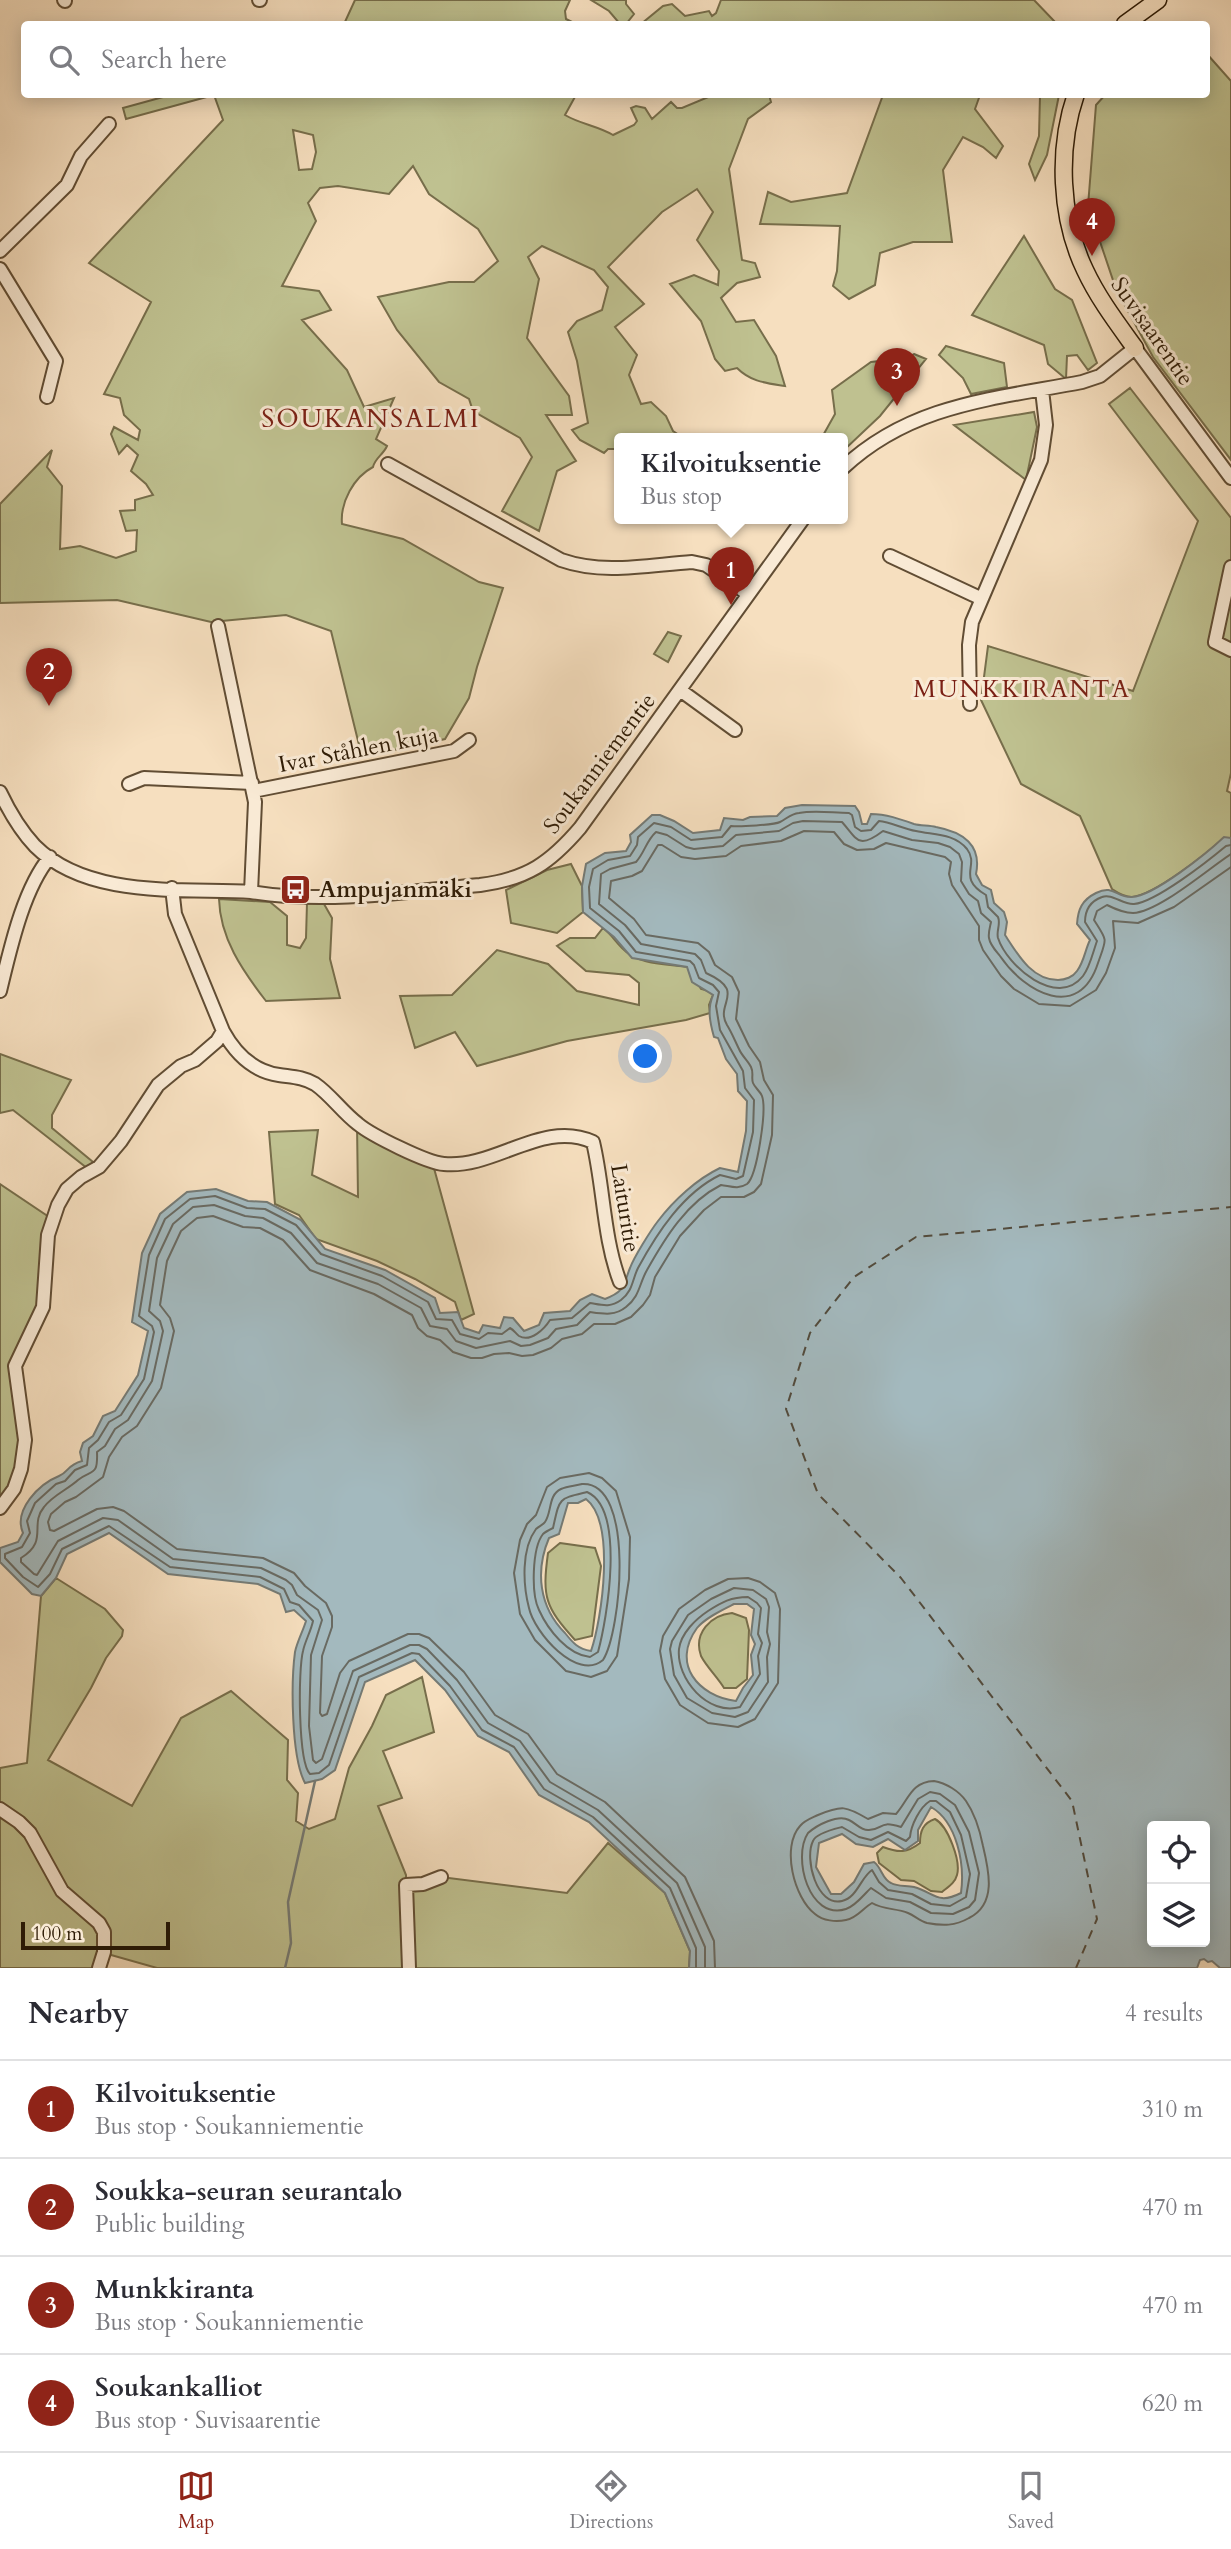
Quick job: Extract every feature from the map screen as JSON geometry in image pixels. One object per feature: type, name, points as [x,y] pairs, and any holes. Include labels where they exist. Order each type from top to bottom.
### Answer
[{"type":"main road","points":[[1129,21],[1158,0]]},
{"type":"main road","name":"Suvisaarentie","points":[[1075,98],[1065,135],[1064,154],[1070,223],[1078,254],[1103,302],[1135,348]]},
{"type":"street","points":[[0,251],[67,186],[81,156],[109,124]]},
{"type":"street","points":[[0,269],[56,361],[47,397]]},
{"type":"street","points":[[848,464],[881,437],[920,417],[964,405],[1082,382],[1100,376],[1135,348]]},
{"type":"street","name":"Suvisaarentie","points":[[1135,348],[1231,478]]},
{"type":"street","points":[[970,704],[969,636],[980,598],[1041,460],[1046,425],[1042,390]]},
{"type":"street","points":[[388,464],[561,560],[580,567],[601,570],[692,562],[706,565],[748,594]]},
{"type":"street","name":"Soukanniementie","points":[[0,792],[22,830],[36,847],[69,870],[95,880],[134,887],[324,896],[502,883],[522,876],[549,860],[580,828],[799,524]]},
{"type":"street","points":[[890,556],[980,598]]},
{"type":"street","points":[[1231,567],[1215,642],[1231,650]]},
{"type":"street","points":[[218,626],[256,810],[251,892]]},
{"type":"street","points":[[680,690],[735,730]]},
{"type":"street","name":"Ivar Ståhlen kuja","points":[[129,784],[145,778],[252,787],[454,751],[469,740]]},
{"type":"street","points":[[0,991],[12,942],[34,879],[50,858]]},
{"type":"street","points":[[0,1508],[14,1489],[21,1469],[25,1440],[15,1366],[43,1307],[48,1235],[58,1205],[67,1189],[99,1167],[121,1141],[158,1085],[181,1066],[195,1060],[217,1041],[223,1031],[175,914],[172,888]]},
{"type":"street","name":"Laituritie","points":[[223,1031],[232,1048],[253,1066],[276,1075],[312,1082],[357,1124],[371,1133],[443,1164],[472,1163],[542,1139],[574,1136],[593,1142],[601,1175],[611,1259],[620,1282]]},
{"type":"street","points":[[0,1809],[30,1833],[62,1891],[99,1923],[104,1932],[104,1952],[99,1968]]},
{"type":"street","points":[[409,1968],[406,1880],[423,1884],[441,1877]]},
{"type":"green space","points":[[355,0],[570,0],[565,11],[566,19],[570,21],[345,21]]},
{"type":"green space","points":[[591,0],[626,0],[634,14],[628,21],[617,21],[609,11]]},
{"type":"green space","points":[[721,0],[1034,0],[1054,21],[645,21],[663,6],[672,4],[685,16],[709,11],[712,16]]},
{"type":"green space","points":[[1210,57],[1231,81],[1231,460],[1153,357],[1116,289],[1088,206],[1096,105],[1102,98],[1210,98]]},
{"type":"green space","points":[[159,98],[203,98],[126,119],[123,108]]},
{"type":"green space","points":[[215,98],[574,98],[565,115],[613,135],[634,125],[637,121],[631,108],[636,106],[645,108],[652,119],[671,102],[677,108],[682,108],[706,98],[770,98],[771,102],[748,119],[729,169],[742,260],[755,263],[760,277],[737,283],[721,298],[736,322],[754,320],[776,356],[785,386],[753,379],[737,368],[725,371],[715,359],[701,321],[670,284],[694,275],[718,285],[719,271],[697,240],[713,212],[697,189],[662,212],[608,267],[644,304],[615,327],[637,355],[629,375],[641,404],[651,402],[666,416],[676,433],[614,433],[614,449],[608,449],[604,453],[580,440],[572,430],[588,423],[577,361],[568,332],[577,321],[602,310],[608,287],[594,270],[542,246],[528,257],[539,279],[527,338],[569,396],[572,415],[546,415],[576,461],[557,471],[539,531],[502,511],[532,457],[520,438],[473,411],[469,399],[439,382],[397,330],[378,297],[449,282],[474,282],[498,261],[478,229],[429,194],[413,166],[389,194],[338,186],[320,188],[308,203],[316,221],[282,286],[319,291],[331,310],[302,320],[347,370],[364,407],[394,398],[376,439],[387,446],[373,467],[354,484],[343,507],[342,524],[403,539],[479,582],[503,588],[469,698],[445,739],[362,757],[331,631],[286,615],[211,622],[117,600],[0,603],[0,504],[52,450],[47,467],[62,486],[60,549],[80,546],[116,558],[136,551],[137,530],[126,531],[120,511],[135,510],[135,500],[153,495],[146,484],[131,471],[138,455],[127,445],[119,454],[111,434],[114,427],[138,440],[140,430],[124,415],[120,398],[104,394],[151,302],[89,263],[223,120]],"holes":[[[293,130],[313,135],[316,152],[312,169],[299,170]]]},
{"type":"green space","points":[[882,98],[979,98],[975,109],[1003,146],[996,158],[983,147],[963,137],[943,170],[952,242],[913,242],[880,253],[875,285],[849,299],[833,286],[837,271],[840,226],[760,224],[768,192],[791,202],[847,193]]},
{"type":"green space","points":[[1040,98],[1058,98],[1047,155],[1035,180],[1029,164],[1039,136]]},
{"type":"green space","points":[[1024,236],[1055,289],[1072,300],[1097,363],[1088,370],[1077,355],[1067,356],[1066,379],[1048,364],[1044,345],[972,315]]},
{"type":"green space","points":[[946,346],[1004,363],[1007,387],[971,394],[963,378],[939,355]]},
{"type":"green space","points":[[914,354],[926,359],[880,416],[848,446],[848,433],[824,433],[835,414],[832,390],[871,362],[888,360],[895,364]]},
{"type":"green space","points":[[1130,388],[1231,518],[1231,773],[1227,791],[1231,793],[1231,838],[1224,838],[1154,889],[1132,897],[1112,889],[1080,816],[1021,784],[981,700],[988,646],[1133,691],[1198,521],[1109,404]]},
{"type":"green space","points":[[1034,412],[1037,427],[1026,480],[954,425]]},
{"type":"green space","points":[[668,632],[681,636],[668,662],[654,654]]},
{"type":"green space","points":[[571,864],[582,886],[583,912],[557,933],[511,923],[506,890],[547,870]]},
{"type":"green space","points":[[219,899],[270,902],[287,916],[287,945],[300,948],[306,938],[307,903],[324,904],[332,918],[330,959],[340,998],[266,1001],[241,965],[228,940]]},
{"type":"green space","points":[[603,928],[636,958],[688,967],[701,989],[713,995],[709,1005],[710,1013],[686,1020],[567,1041],[477,1066],[455,1032],[415,1048],[400,996],[452,995],[497,950],[548,964],[577,991],[639,1005],[639,983],[629,975],[586,971],[557,946],[570,938],[595,938]]},
{"type":"green space","points":[[0,1054],[71,1080],[52,1115],[52,1128],[99,1167],[92,1172],[13,1110],[0,1113]]},
{"type":"green space","points":[[357,1124],[432,1161],[474,1314],[461,1320],[455,1302],[377,1261],[316,1239],[299,1215],[275,1204],[269,1132],[318,1130],[312,1175],[358,1197]]},
{"type":"green space","points":[[0,1184],[52,1219],[45,1291],[15,1366],[21,1469],[0,1508]]},
{"type":"green space","points":[[560,1543],[595,1548],[601,1566],[592,1636],[575,1640],[557,1619],[548,1601],[545,1581],[548,1553]]},
{"type":"green space","points":[[56,1578],[105,1609],[123,1630],[122,1636],[106,1658],[48,1760],[132,1806],[181,1718],[231,1691],[288,1740],[287,1780],[298,1793],[296,1821],[309,1829],[335,1819],[349,1768],[386,1695],[422,1677],[434,1732],[383,1751],[402,1798],[378,1806],[406,1875],[406,1885],[441,1877],[567,1893],[608,1843],[665,1893],[690,1951],[689,1968],[157,1968],[104,1953],[99,1968],[0,1968],[0,1768],[27,1763],[41,1596]]},
{"type":"green space","points":[[732,1613],[746,1618],[749,1630],[747,1679],[736,1688],[724,1688],[701,1656],[699,1648],[702,1633],[711,1621]]},
{"type":"green space","points":[[935,1819],[949,1836],[958,1869],[956,1878],[942,1892],[931,1891],[914,1881],[901,1880],[879,1863],[877,1853],[883,1847],[903,1851],[915,1846],[920,1843],[925,1825]]},
{"type":"water","points":[[802,805],[855,806],[862,824],[867,824],[871,814],[882,815],[917,825],[946,829],[962,836],[976,855],[976,874],[982,885],[991,890],[994,903],[1004,912],[1007,922],[1005,935],[1015,950],[1033,971],[1049,979],[1058,980],[1073,975],[1083,960],[1090,940],[1077,924],[1080,909],[1087,899],[1107,890],[1127,897],[1142,895],[1180,873],[1224,837],[1231,838],[1231,1968],[1220,1968],[1212,1961],[1204,1959],[1200,1960],[1197,1968],[689,1968],[690,1951],[665,1893],[589,1822],[539,1795],[509,1752],[478,1736],[445,1690],[415,1660],[365,1682],[335,1770],[322,1779],[305,1783],[297,1756],[293,1681],[295,1652],[306,1621],[294,1610],[286,1612],[280,1594],[258,1584],[168,1574],[109,1533],[67,1554],[56,1578],[41,1596],[32,1594],[0,1562],[0,1548],[18,1542],[23,1533],[22,1516],[30,1499],[44,1485],[73,1464],[82,1461],[80,1452],[83,1443],[93,1436],[103,1416],[115,1411],[138,1375],[148,1331],[132,1322],[142,1253],[160,1214],[187,1192],[216,1189],[248,1201],[267,1202],[301,1220],[325,1249],[385,1270],[435,1298],[440,1313],[458,1312],[464,1328],[479,1333],[483,1325],[500,1328],[504,1317],[513,1318],[524,1331],[539,1325],[544,1313],[570,1311],[580,1300],[592,1294],[605,1299],[620,1290],[647,1237],[679,1198],[694,1184],[720,1168],[738,1172],[746,1131],[747,1101],[738,1091],[737,1074],[726,1059],[718,1038],[714,1037],[710,1016],[713,995],[692,982],[687,967],[632,958],[614,937],[583,912],[582,886],[586,864],[605,853],[626,851],[631,842],[630,835],[652,815],[660,815],[674,821],[693,833],[720,830],[724,818],[743,820],[750,817],[777,816],[785,808]],"holes":[[[586,1499],[595,1511],[604,1549],[602,1595],[591,1651],[576,1645],[556,1623],[545,1600],[541,1576],[549,1538],[559,1534],[568,1503],[578,1503]],[[734,1604],[747,1604],[754,1609],[751,1635],[755,1644],[751,1655],[753,1675],[736,1701],[710,1693],[700,1685],[692,1676],[687,1654],[690,1641],[700,1624]],[[931,1807],[940,1814],[953,1833],[962,1869],[961,1893],[941,1898],[921,1889],[894,1884],[886,1879],[874,1862],[864,1864],[854,1882],[841,1894],[831,1894],[816,1867],[819,1843],[842,1834],[856,1844],[873,1847],[888,1839],[905,1850],[918,1841],[918,1830]]]},
{"type":"waterway","points":[[285,1968],[291,1943],[288,1902],[315,1781]]},
{"type":"ferry route","points":[[1076,1968],[1097,1919],[1072,1801],[901,1578],[818,1494],[786,1409],[810,1333],[854,1277],[916,1237],[1231,1207]]},
{"type":"place","name":"Soukankalliot","points":[[1092,256]]},
{"type":"place","name":"Munkkiranta","points":[[897,406]]},
{"type":"place","name":"Kilvoituksentie","points":[[731,605]]},
{"type":"place","name":"Soukka-seuran seurantalo","points":[[49,706]]},
{"type":"place","name":"Ampujanmäki","points":[[296,889]]},
{"type":"district","name":"SOUKANSALMI","points":[[371,418]]},
{"type":"district","name":"MUNKKIRANTA","points":[[1022,689]]}]
